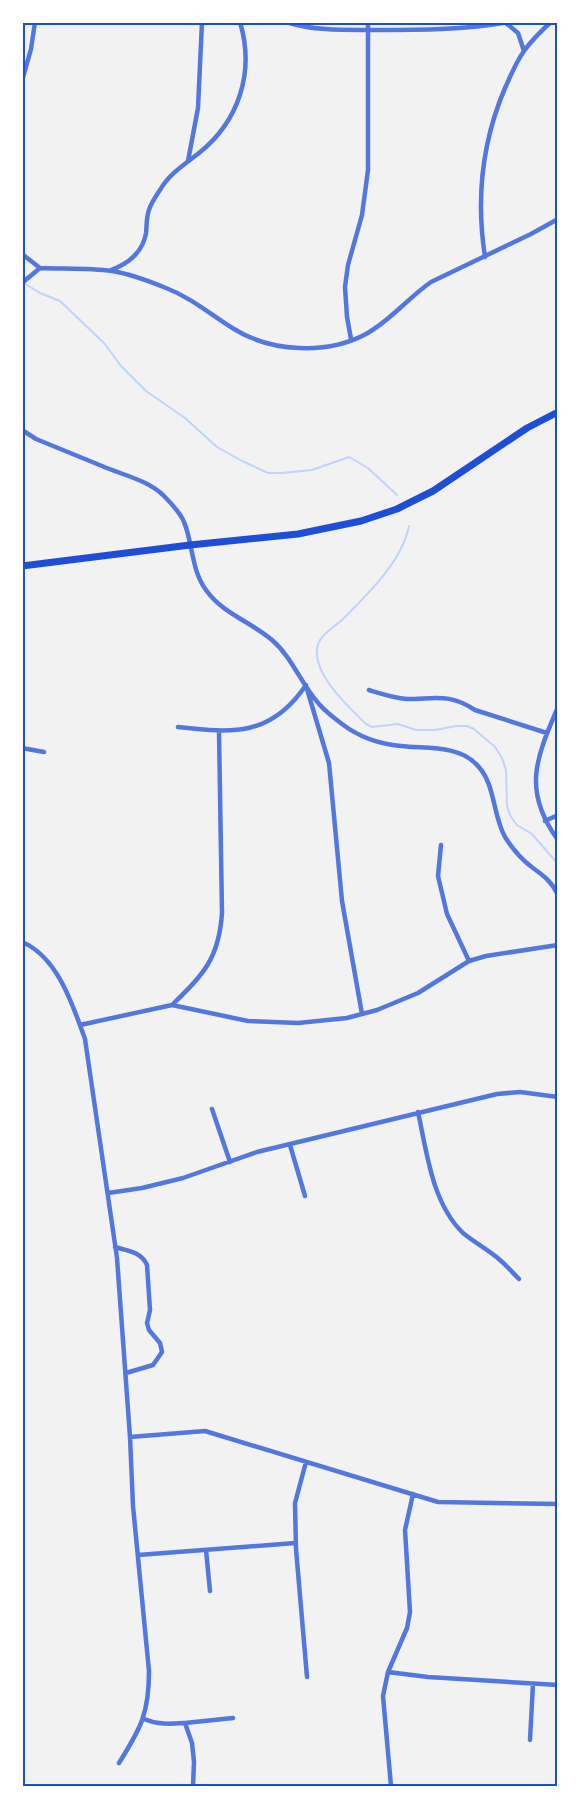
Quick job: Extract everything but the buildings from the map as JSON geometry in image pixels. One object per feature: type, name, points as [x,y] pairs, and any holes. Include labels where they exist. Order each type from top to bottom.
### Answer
[{"type":"main road","points":[[22,566],[190,545],[298,534],[361,521],[397,509],[433,491],[527,428],[558,412]]},
{"type":"street","points":[[22,81],[31,49],[35,22]]},
{"type":"street","points":[[188,161],[198,108],[202,22]]},
{"type":"street","points":[[110,271],[122,266],[140,248],[146,234],[146,219],[149,208],[162,187],[218,135],[235,110],[242,86],[244,70],[244,42],[240,22]]},
{"type":"street","points":[[286,22],[308,27],[368,30],[450,29],[507,23],[518,33],[524,51]]},
{"type":"street","points":[[352,339],[347,317],[346,287],[348,265],[362,215],[367,179],[368,22]]},
{"type":"street","points":[[485,257],[480,200],[484,164],[500,101],[524,51],[550,22]]},
{"type":"street","points":[[22,254],[40,268],[122,273],[167,288],[192,300],[236,330],[263,342],[305,348],[326,346],[365,334],[387,319],[431,282],[485,257],[558,219]]},
{"type":"street","points":[[22,283],[40,268]]},
{"type":"street","points":[[22,430],[36,438],[144,483],[155,489],[173,505],[183,520],[192,559],[205,589],[220,606],[256,627],[274,642],[289,659],[319,704],[341,723],[367,739],[399,746],[454,751],[465,755],[476,763],[487,780],[500,827],[506,837],[521,857],[546,877],[558,895]]},
{"type":"street","points":[[178,727],[219,732],[247,729],[270,720],[290,705],[306,685]]},
{"type":"street","points":[[306,685],[329,763],[342,901],[362,1014]]},
{"type":"street","points":[[369,690],[406,699],[449,698],[465,703],[475,710],[547,733]]},
{"type":"street","points":[[558,707],[539,756],[536,779],[537,797],[545,821],[558,840]]},
{"type":"street","points":[[172,1004],[196,982],[209,965],[221,932],[219,732]]},
{"type":"street","points":[[22,748],[44,752]]},
{"type":"street","points":[[545,821],[558,815]]},
{"type":"street","points":[[441,845],[438,876],[447,914],[470,961]]},
{"type":"street","points":[[22,942],[33,947],[54,968],[85,1039],[115,1248],[126,1373],[133,1506],[150,1671],[149,1695],[144,1719],[134,1740],[119,1763]]},
{"type":"street","points":[[80,1026],[172,1004],[248,1021],[298,1023],[348,1018],[396,1004],[418,993],[470,961],[486,956],[558,945]]},
{"type":"street","points":[[108,1194],[183,1178],[257,1152],[496,1094],[520,1092],[558,1097]]},
{"type":"street","points":[[212,1108],[230,1162]]},
{"type":"street","points":[[418,1112],[432,1176],[448,1212],[462,1232],[500,1260],[519,1279]]},
{"type":"street","points":[[290,1145],[305,1196]]},
{"type":"street","points":[[115,1248],[139,1254],[144,1259],[147,1266],[150,1310],[147,1323],[149,1330],[162,1348],[159,1359],[153,1365],[126,1373]]},
{"type":"street","points":[[130,1436],[205,1431],[438,1502],[558,1504]]},
{"type":"street","points":[[306,1462],[295,1503],[295,1543],[307,1677]]},
{"type":"street","points":[[391,1786],[383,1696],[388,1672],[407,1628],[410,1612],[406,1530],[413,1494]]},
{"type":"street","points":[[138,1555],[295,1543]]},
{"type":"street","points":[[206,1550],[210,1590]]},
{"type":"street","points":[[388,1672],[428,1677],[558,1685]]},
{"type":"street","points":[[530,1740],[532,1684]]},
{"type":"street","points":[[144,1719],[154,1723],[167,1724],[233,1718]]},
{"type":"street","points":[[186,1723],[192,1743],[194,1762],[193,1786]]},
{"type":"waterway","points":[[24,283],[40,293],[60,301],[104,343],[121,366],[146,391],[185,418],[217,447],[268,473],[312,470],[349,457],[368,468],[397,495]]},
{"type":"waterway","points":[[409,526],[399,552],[383,576],[354,608],[320,640],[317,649],[321,670],[342,700],[366,724],[372,727],[398,724],[416,730],[435,730],[456,726],[467,726],[474,729],[495,747],[502,758],[506,770],[507,806],[511,817],[517,825],[532,834],[558,864]]}]
